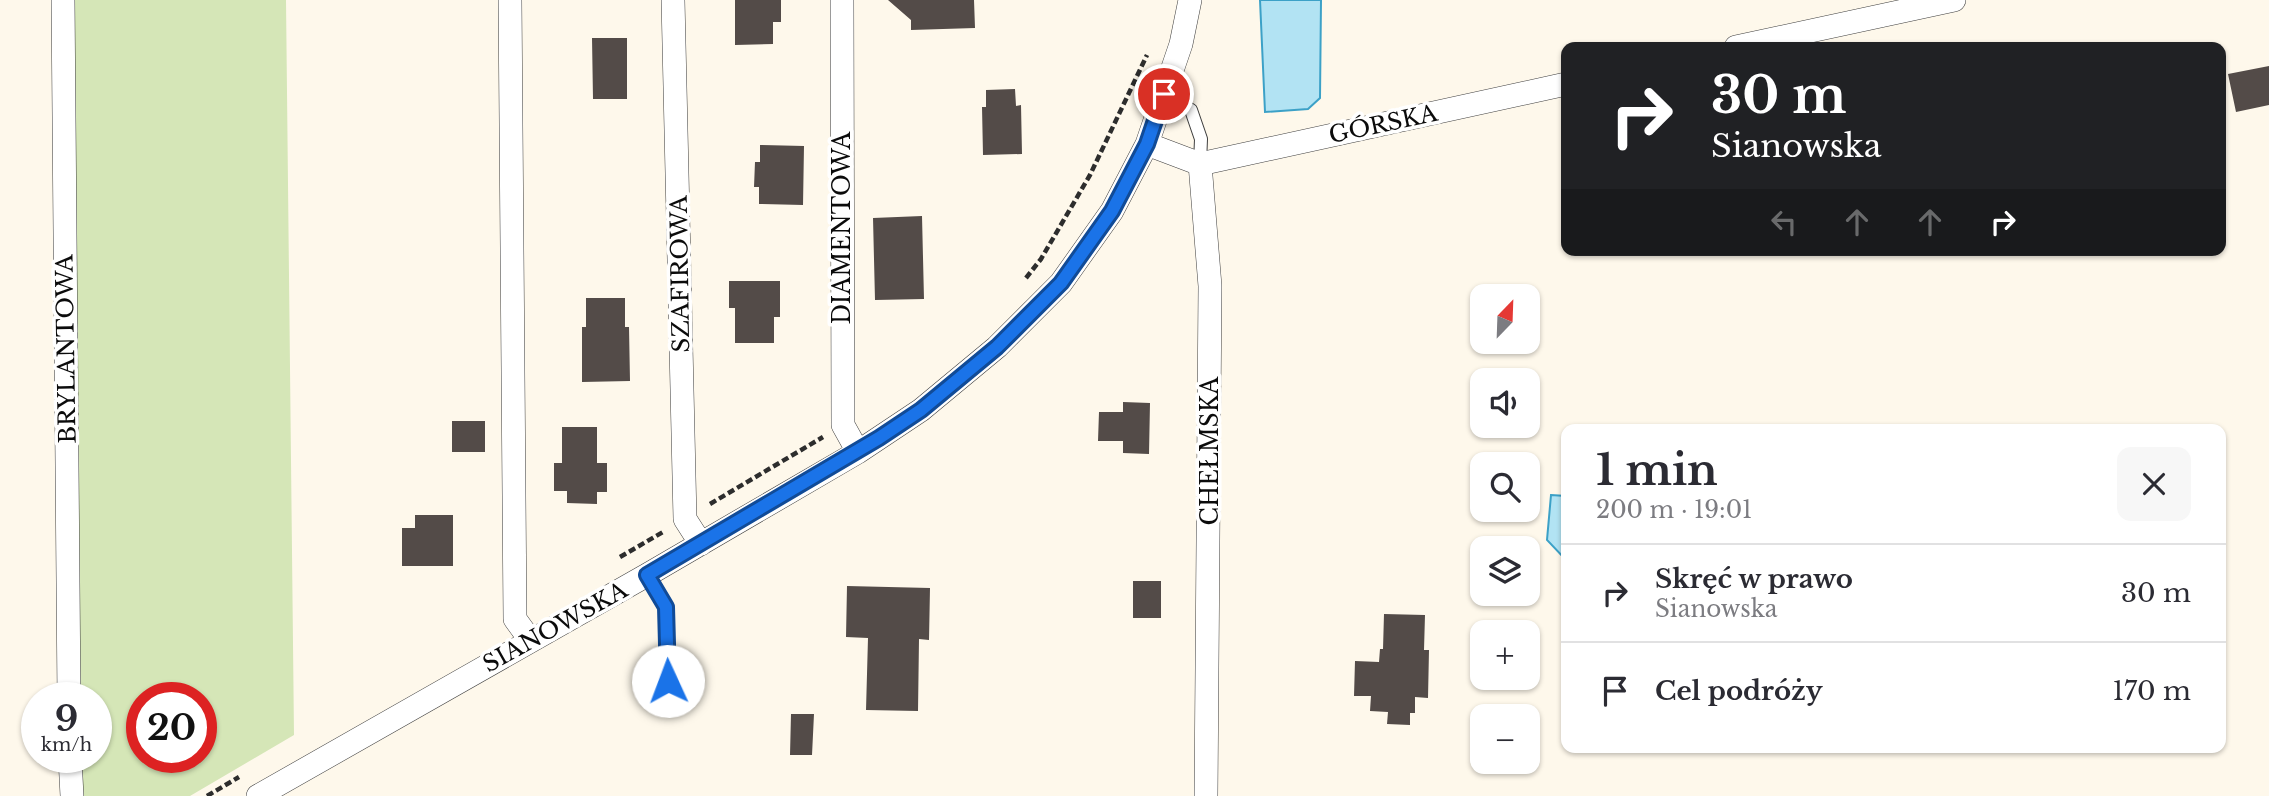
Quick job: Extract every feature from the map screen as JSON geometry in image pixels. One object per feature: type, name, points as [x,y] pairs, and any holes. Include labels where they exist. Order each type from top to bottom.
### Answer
[{"type":"street","name":"BRYLANTOWA","points":[[63,0],[69,682]]},
{"type":"street","points":[[510,0],[515,619],[531,640]]},
{"type":"street","name":"SZAFIROWA","points":[[673,0],[685,519]]},
{"type":"street","name":"DIAMENTOWA","points":[[842,0],[843,425],[858,452]]},
{"type":"street","name":"SIANOWSKA","points":[[258,796],[858,452],[921,410],[997,347],[1061,283],[1112,211],[1147,144],[1181,44],[1190,0]]},
{"type":"street","points":[[1759,42],[1955,0]]},
{"type":"street","name":"GÓRSKA","points":[[1200,164],[1561,85]]},
{"type":"street","points":[[1147,144],[1200,164]]},
{"type":"street","name":"CHEŁMSKA","points":[[1200,164],[1210,286],[1206,796]]},
{"type":"street","points":[[685,519],[701,544]]},
{"type":"street","points":[[71,773],[72,796]]},
{"type":"lane","points":[[1164,94],[1191,110],[1201,139],[1200,164]]},
{"type":"lane","points":[[647,575],[666,607],[669,706]]},
{"type":"path","points":[[1025,279],[1041,260],[1090,175],[1153,44]]},
{"type":"path","points":[[617,559],[843,425]]},
{"type":"path","points":[[207,796],[242,776]]},
{"type":"green space","points":[[67,0],[286,0],[294,735],[190,796],[77,796],[77,773],[112,773],[112,682],[76,682]]},
{"type":"water","points":[[1260,0],[1321,0],[1320,98],[1308,109],[1265,112]]},
{"type":"water","points":[[1551,495],[1561,496],[1561,555],[1547,540]]},
{"type":"building","points":[[735,0],[781,0],[781,22],[773,22],[773,44],[735,45]]},
{"type":"building","points":[[888,0],[974,0],[975,28],[911,30],[911,20]]},
{"type":"building","points":[[592,38],[627,38],[627,99],[593,99]]},
{"type":"building","points":[[2269,66],[2269,105],[2236,112],[2228,74]]},
{"type":"building","points":[[1015,89],[1016,106],[1021,105],[1022,154],[983,155],[982,107],[986,107],[986,90]]},
{"type":"building","points":[[760,145],[804,146],[803,205],[759,204],[759,187],[754,187],[755,162],[760,162]]},
{"type":"building","points":[[922,216],[924,299],[875,300],[873,218]]},
{"type":"building","points":[[729,281],[780,281],[780,317],[774,317],[774,343],[735,343],[735,308],[729,308]]},
{"type":"building","points":[[586,298],[625,298],[625,327],[629,327],[630,381],[582,382],[582,327],[586,327]]},
{"type":"building","points":[[1123,402],[1150,403],[1149,454],[1123,453],[1123,441],[1098,441],[1099,412],[1123,412]]},
{"type":"building","points":[[452,421],[485,421],[485,452],[452,452]]},
{"type":"building","points":[[562,427],[597,427],[597,463],[607,463],[607,492],[597,492],[597,504],[567,503],[567,491],[554,491],[554,463],[562,463]]},
{"type":"building","points":[[415,515],[453,515],[453,566],[402,566],[402,528],[415,528]]},
{"type":"building","points":[[1133,581],[1161,581],[1161,618],[1133,618]]},
{"type":"building","points":[[847,586],[930,588],[929,640],[919,639],[918,711],[866,710],[868,638],[846,637]]},
{"type":"building","points":[[1384,614],[1425,615],[1424,650],[1429,650],[1428,698],[1415,697],[1415,713],[1410,713],[1410,725],[1387,724],[1388,712],[1370,711],[1371,696],[1354,696],[1355,661],[1379,662],[1380,649],[1383,649]]},
{"type":"building","points":[[791,714],[814,714],[812,755],[790,755]]},
{"type":"route","points":[[668,681],[666,607],[647,575],[858,452],[921,410],[997,347],[1061,283],[1112,211],[1147,144],[1164,94]]}]
